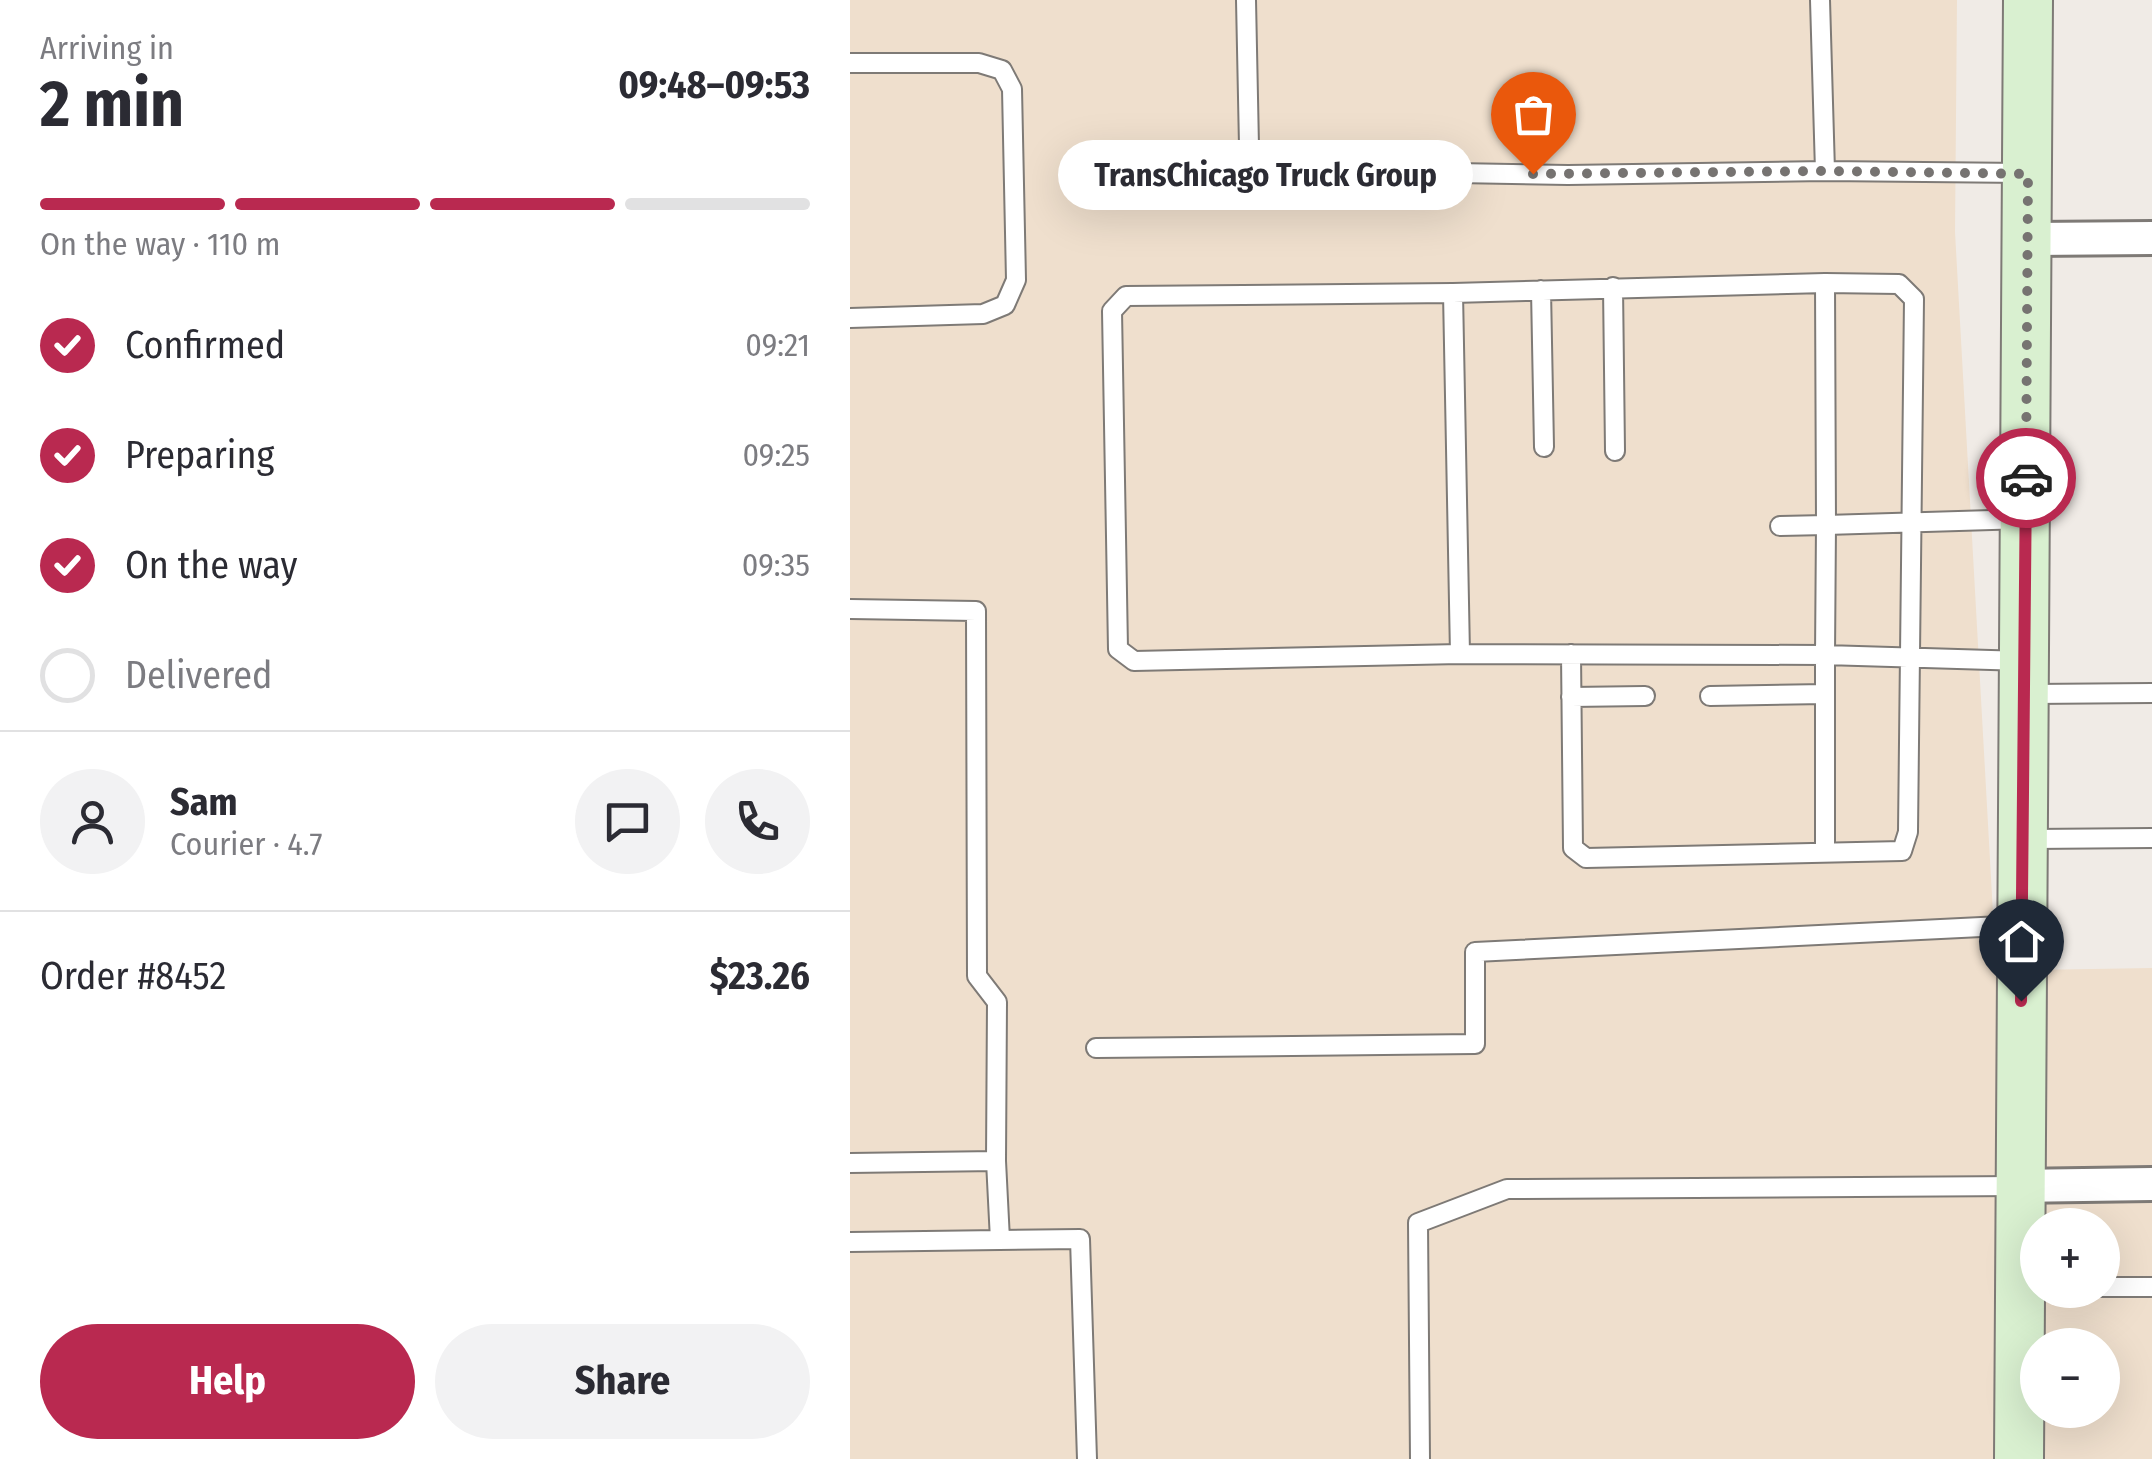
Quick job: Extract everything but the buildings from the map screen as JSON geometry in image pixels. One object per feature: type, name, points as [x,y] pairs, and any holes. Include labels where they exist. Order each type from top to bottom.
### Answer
[{"type":"main road","points":[[2022,1208],[2028,0]]},
{"type":"main road","points":[[2019,1459],[2027,1308]]},
{"type":"street","points":[[2027,240],[2152,238]]},
{"type":"street","points":[[2020,1186],[2152,1184]]},
{"type":"lane","points":[[1246,0],[1249,146],[1286,170],[1568,175],[1825,171],[2028,174]]},
{"type":"lane","points":[[1820,0],[1825,171]]},
{"type":"lane","points":[[850,63],[979,63],[1002,70],[1012,89],[1016,280],[1006,305],[983,314],[850,318]]},
{"type":"lane","points":[[1825,283],[1825,852]]},
{"type":"lane","points":[[1572,654],[1572,848],[1586,858],[1902,851],[1908,832],[1910,658],[1912,521],[1914,299],[1899,284],[1126,296],[1112,311],[1118,649],[1134,661],[1460,654],[1572,654],[1824,655],[1910,658],[2152,693]]},
{"type":"lane","points":[[1612,287],[1614,450]]},
{"type":"lane","points":[[1541,290],[1544,448]]},
{"type":"lane","points":[[1454,292],[1460,654]]},
{"type":"lane","points":[[1780,526],[2025,519]]},
{"type":"lane","points":[[850,609],[976,611],[977,976],[997,1002],[1000,1240]]},
{"type":"lane","points":[[1710,696],[1824,694]]},
{"type":"lane","points":[[1572,697],[1645,696]]},
{"type":"lane","points":[[2022,839],[2152,838]]},
{"type":"lane","points":[[1096,1048],[1475,1044],[1475,952],[2022,925]]},
{"type":"lane","points":[[850,1163],[996,1160]]},
{"type":"lane","points":[[1420,1459],[1418,1223],[1507,1189],[2020,1186]]},
{"type":"lane","points":[[850,1242],[1080,1238],[1087,1459]]},
{"type":"lane","points":[[2120,1287],[2152,1287]]},
{"type":"shaded area","points":[[850,0],[1957,0],[1955,232],[2007,1165],[2009,1459],[850,1459]]},
{"type":"shaded area","points":[[2152,968],[2152,1172],[2030,1175],[2031,970]]},
{"type":"shaded area","points":[[2152,1192],[2152,1459],[2028,1459],[2028,1428],[2120,1428],[2120,1328],[2028,1328],[2029,1308],[2120,1308],[2120,1208],[2029,1208],[2029,1194]]},
{"type":"way so far","points":[[1533,174],[2028,174],[2026,478]]},
{"type":"place","name":"TransChicago Truck Group","points":[[1533,174]]},
{"type":"route","points":[[2021,1001],[2026,478]]}]
